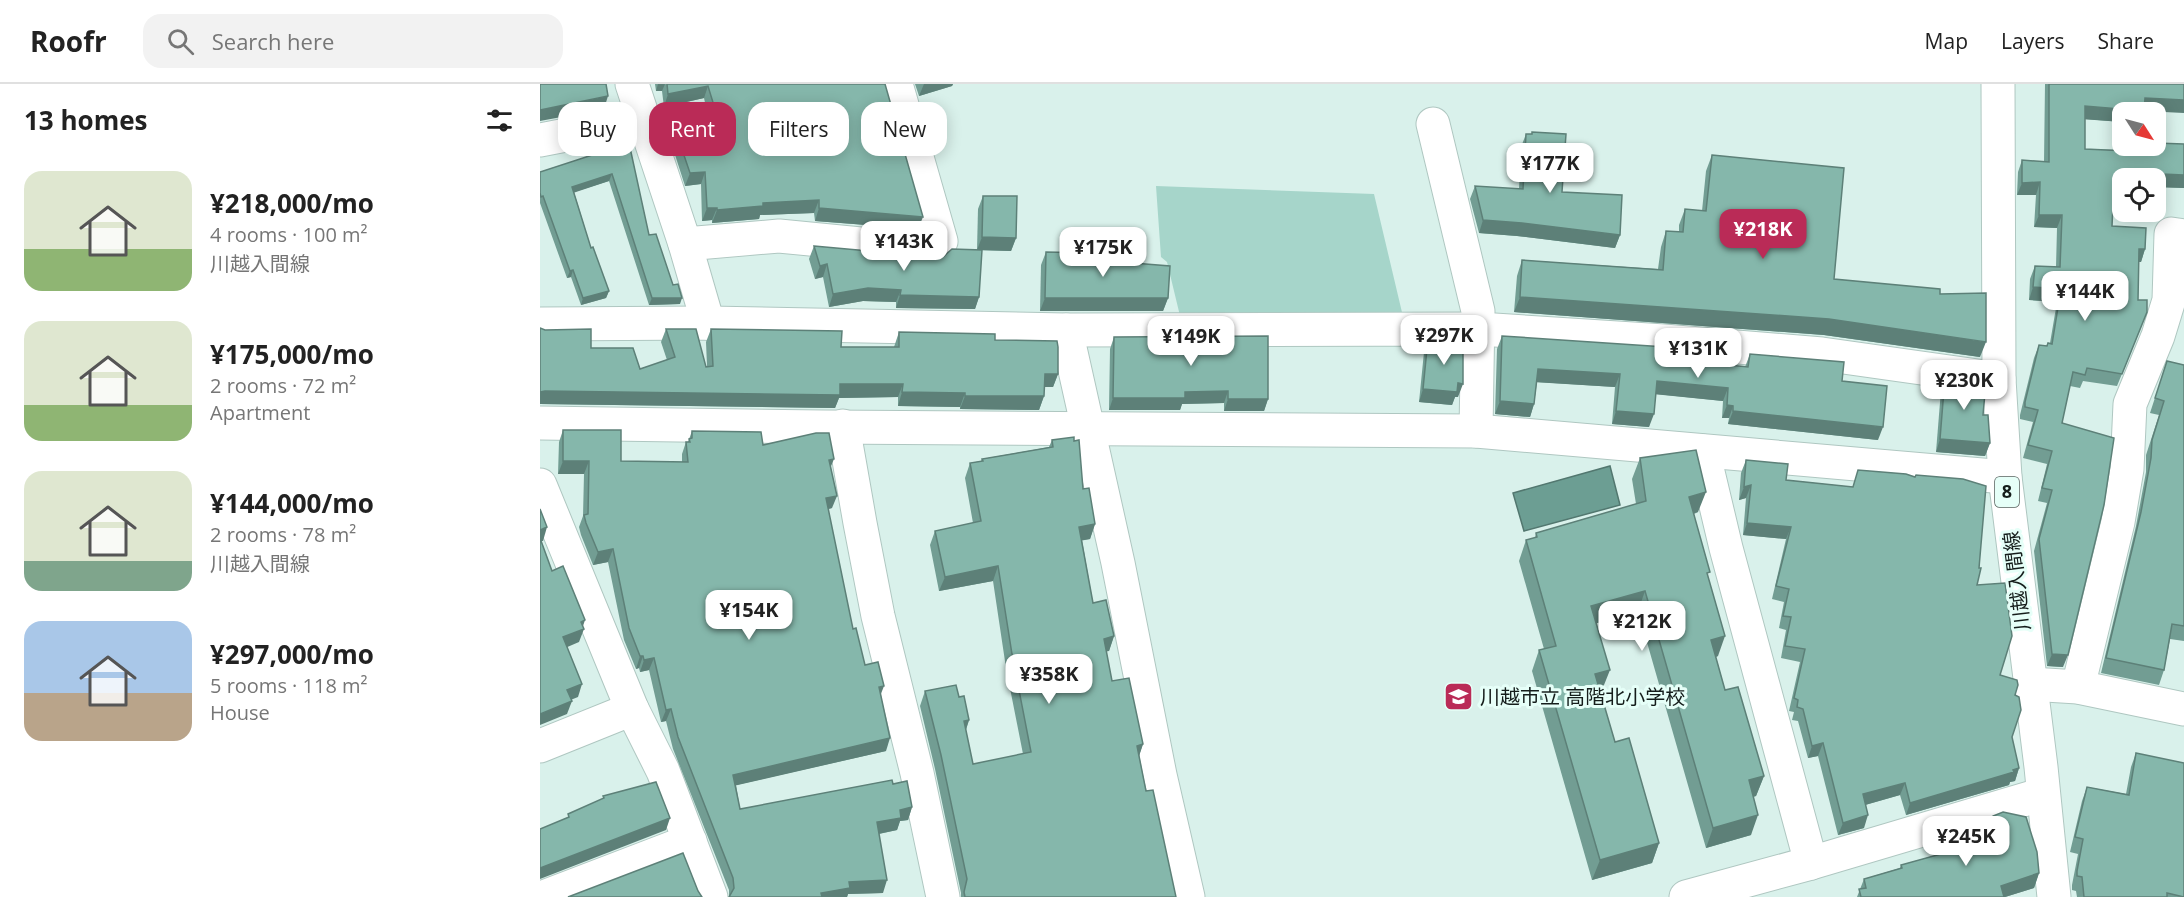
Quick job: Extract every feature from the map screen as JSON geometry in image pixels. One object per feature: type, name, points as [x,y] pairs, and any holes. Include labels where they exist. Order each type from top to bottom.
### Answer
[{"type":"street","points":[[632,84],[685,244],[708,323]]},
{"type":"street","points":[[685,244],[779,236],[932,251],[941,241],[896,84]]},
{"type":"street","name":"川越入間線","points":[[1998,84],[1999,379],[2005,477],[2054,897]]},
{"type":"street","points":[[540,140],[643,120]]},
{"type":"street","points":[[1433,124],[1478,311],[1476,431]]},
{"type":"street","points":[[2078,687],[2118,522],[2127,469],[2130,404],[2158,336],[2169,300],[2171,234],[2184,236]]},
{"type":"street","points":[[540,324],[708,323],[1066,330],[1479,329],[1675,341],[1822,354],[1999,379]]},
{"type":"street","points":[[1066,330],[1118,563],[1160,775],[1188,897]]},
{"type":"street","points":[[540,423],[1476,431],[2005,477]]},
{"type":"street","points":[[843,426],[878,616],[918,773],[943,897]]},
{"type":"street","points":[[1703,451],[1726,548],[1811,862]]},
{"type":"street","points":[[540,485],[552,548],[663,771],[711,897]]},
{"type":"street","points":[[2030,684],[2078,687],[2184,709]]},
{"type":"street","points":[[540,746],[632,709]]},
{"type":"street","points":[[1686,897],[2043,794]]},
{"type":"street","points":[[544,897],[690,841]]},
{"type":"shaded area","points":[[1156,186],[1374,194],[1405,325],[1181,320],[1167,262],[1161,257]]},
{"type":"shaded area","points":[[1610,466],[1620,505],[1524,531],[1513,493]]},
{"type":"building","points":[[540,84],[606,84],[608,96],[579,102],[558,102],[558,106],[540,110]]},
{"type":"building","points":[[667,84],[885,84],[890,102],[861,102],[861,156],[906,156],[923,217],[819,208],[819,200],[763,203],[763,206],[717,210],[717,208],[707,208],[705,172],[690,173],[684,156],[736,156],[736,102],[713,102],[708,86],[668,94]]},
{"type":"building","points":[[2049,84],[2184,84],[2184,100],[2145,98],[2145,102],[2112,102],[2112,108],[2085,106],[2085,149],[2112,150],[2112,156],[2166,156],[2166,143],[2184,144],[2184,175],[2166,174],[2166,168],[2112,168],[2112,226],[2146,228],[2145,249],[2139,249],[2138,300],[2147,300],[2147,312],[2122,374],[2087,368],[2085,375],[2073,372],[2062,423],[2114,438],[2104,505],[2068,655],[2052,654],[2039,539],[2052,490],[2042,488],[2052,451],[2028,445],[2038,410],[2025,407],[2039,345],[2052,344],[2061,289],[2033,287],[2035,266],[2060,267],[2062,215],[2039,215],[2040,182],[2022,183],[2022,160],[2049,162]]},
{"type":"building","points":[[1532,132],[1566,134],[1562,192],[1622,195],[1620,235],[1483,220],[1475,186],[1523,189],[1526,134],[1532,134]]},
{"type":"building","points":[[1712,155],[1844,168],[1834,279],[1940,289],[1940,294],[1986,293],[1986,342],[1829,319],[1520,297],[1522,260],[1663,270],[1666,231],[1683,232],[1685,209],[1706,211]]},
{"type":"building","points":[[589,156],[632,156],[649,235],[656,234],[673,285],[678,284],[682,298],[652,298],[612,174],[572,187],[591,248],[593,247],[609,291],[583,298],[573,270],[570,271],[543,196],[541,197],[540,172]]},
{"type":"building","points":[[983,196],[1017,196],[1016,238],[982,237]]},
{"type":"building","points":[[814,246],[935,257],[944,256],[952,249],[982,250],[979,297],[900,295],[901,290],[868,288],[833,294],[827,264],[820,266]]},
{"type":"building","points":[[1046,252],[1090,253],[1090,262],[1170,266],[1168,298],[1045,298]]},
{"type":"building","points":[[540,328],[545,330],[591,329],[591,348],[633,348],[640,369],[675,357],[666,329],[696,329],[706,367],[713,366],[711,329],[842,331],[841,347],[899,347],[899,332],[995,334],[995,340],[1057,341],[1058,374],[1045,374],[1044,396],[965,396],[965,393],[902,392],[903,384],[840,384],[840,395],[540,392]]},
{"type":"building","points":[[1268,336],[1268,399],[1228,399],[1228,391],[1185,392],[1185,398],[1113,398],[1114,337]]},
{"type":"building","points":[[1502,336],[1710,350],[1708,363],[1748,367],[1750,354],[1844,362],[1842,381],[1887,386],[1883,427],[1733,411],[1733,406],[1727,405],[1728,388],[1657,381],[1654,414],[1616,411],[1620,374],[1538,369],[1534,404],[1500,401]]},
{"type":"building","points":[[1428,339],[1463,342],[1463,384],[1458,383],[1457,392],[1423,389]]},
{"type":"building","points":[[2167,361],[2184,365],[2184,626],[2172,624],[2164,670],[2106,658],[2141,512],[2152,440],[2164,401],[2155,398]]},
{"type":"building","points":[[1945,377],[1986,382],[1983,415],[1988,415],[1990,443],[1940,439]]},
{"type":"building","points":[[563,430],[621,430],[621,461],[688,462],[686,442],[690,442],[692,431],[761,432],[763,445],[816,433],[829,433],[834,459],[829,460],[837,496],[826,498],[853,629],[856,628],[865,665],[878,662],[884,686],[879,687],[890,738],[733,775],[740,809],[892,780],[893,784],[907,781],[912,807],[900,810],[901,818],[877,822],[887,880],[849,882],[850,888],[821,893],[822,897],[729,897],[734,888],[733,878],[678,737],[671,709],[666,710],[654,658],[644,660],[643,656],[640,656],[629,628],[613,549],[598,552],[586,523],[584,515],[588,514],[589,461],[563,461]]},
{"type":"building","points":[[1074,437],[1074,441],[1079,440],[1083,489],[1089,488],[1095,524],[1079,527],[1093,603],[1106,600],[1114,636],[1104,639],[1112,681],[1129,678],[1143,744],[1137,746],[1146,791],[1153,790],[1176,897],[965,897],[967,879],[925,691],[956,685],[959,697],[964,696],[969,720],[964,721],[973,764],[1031,752],[998,566],[945,577],[935,531],[981,521],[970,463],[1053,447],[1052,440]]},
{"type":"building","points":[[1696,450],[1706,492],[1689,497],[1725,636],[1711,640],[1725,690],[1738,687],[1764,776],[1749,780],[1758,815],[1713,828],[1645,591],[1591,606],[1610,670],[1595,674],[1615,742],[1629,738],[1659,843],[1600,860],[1539,650],[1556,646],[1526,540],[1537,537],[1536,533],[1646,501],[1640,458]]},
{"type":"building","points":[[1746,460],[1788,464],[1786,480],[1853,487],[1858,470],[1906,474],[1915,477],[1916,475],[1963,479],[1986,486],[1979,568],[1981,568],[1977,585],[2005,583],[2012,636],[2000,675],[2017,680],[2015,695],[2019,697],[2021,710],[2012,737],[2019,768],[2013,770],[2014,772],[1910,803],[1905,783],[1863,794],[1868,815],[1843,823],[1823,743],[1812,746],[1803,709],[1797,707],[1798,700],[1794,698],[1805,649],[1785,646],[1791,617],[1783,616],[1789,589],[1776,586],[1791,527],[1747,523],[1751,485],[1744,487]]},
{"type":"building","points":[[540,509],[547,527],[540,530]]},
{"type":"building","points":[[540,538],[552,571],[563,566],[585,620],[581,622],[584,629],[563,637],[582,684],[567,690],[572,701],[540,714]]},
{"type":"building","points":[[2136,753],[2184,763],[2184,897],[2167,893],[2167,897],[2084,897],[2082,877],[2077,876],[2083,839],[2075,837],[2087,787],[2129,795]]},
{"type":"building","points":[[656,782],[670,818],[540,868],[540,829],[569,817],[568,814],[604,798],[603,796]]},
{"type":"building","points":[[2003,812],[2026,817],[2037,852],[2039,873],[2001,886],[2004,897],[1861,897],[1859,889],[1866,888],[1864,879],[1902,868],[1901,865],[1988,841],[1993,816]]},
{"type":"building","points":[[683,853],[702,897],[568,897]]},
{"type":"place","name":"川越市立 高階北小学校","points":[[1459,697]]}]
